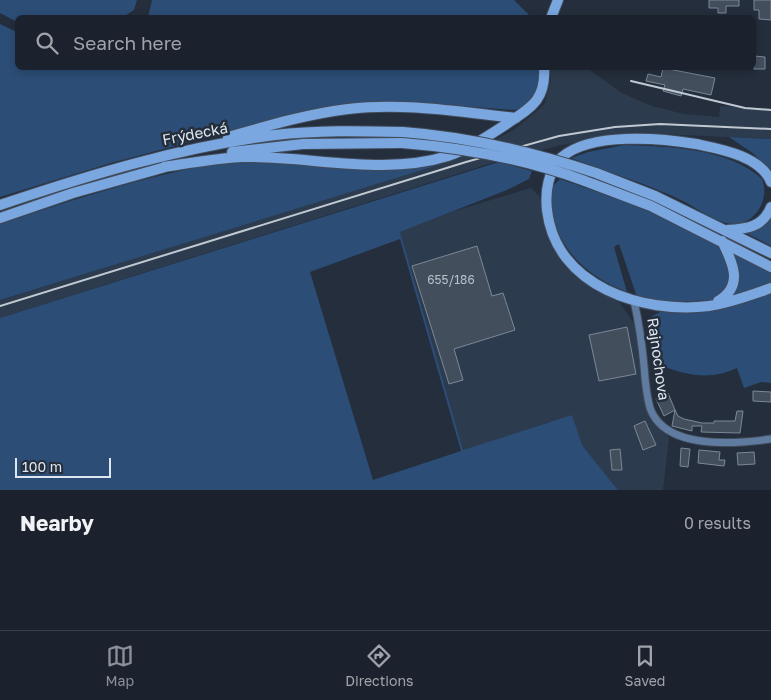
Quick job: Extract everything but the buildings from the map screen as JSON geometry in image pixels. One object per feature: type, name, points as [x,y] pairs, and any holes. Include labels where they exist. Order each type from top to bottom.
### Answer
[{"type":"main road","points":[[552,15],[558,0]]},
{"type":"main road","points":[[164,167],[241,157],[397,165],[432,160],[465,149],[516,118],[540,97],[545,82],[544,70]]},
{"type":"main road","points":[[158,157],[266,126],[348,109],[423,108],[516,118]]},
{"type":"main road","name":"Frýdecká","points":[[0,205],[158,157],[275,135],[330,131],[403,132],[486,142],[543,156],[596,173],[655,196],[771,253]]},
{"type":"main road","points":[[771,182],[765,172],[744,158],[714,148],[681,142],[645,139],[611,141],[580,148],[562,157],[552,172],[547,195],[548,216],[560,246],[570,262],[587,278],[607,291],[634,301],[677,306],[711,305],[771,288]]},
{"type":"main road","name":"Frýdecká","points":[[0,218],[73,193],[164,167],[258,148],[362,142],[402,144],[485,153],[538,166],[585,181],[651,206],[771,267]]},
{"type":"main road","points":[[725,230],[756,226],[764,220],[771,207]]},
{"type":"main road","points":[[711,305],[728,294],[735,280],[732,263],[722,241]]},
{"type":"street","name":"Rajnochova","points":[[634,301],[639,322],[648,401],[653,414],[660,424],[673,434],[689,439],[730,443],[771,439]]},
{"type":"shaded area","points":[[0,0],[137,0],[134,10],[126,15],[15,15],[15,21],[0,13]]},
{"type":"shaded area","points":[[152,0],[514,0],[529,15],[148,15]]},
{"type":"shaded area","points":[[0,24],[15,31],[15,70],[541,70],[539,90],[530,104],[515,110],[419,103],[254,125],[111,163],[0,197]]},
{"type":"shaded area","points":[[549,70],[590,70],[622,93],[652,106],[684,114],[719,117],[720,106],[771,108],[771,139],[660,134],[635,135],[561,145],[489,164],[0,318],[0,300],[464,156],[515,129],[544,105],[551,80]]},
{"type":"shaded area","points":[[729,137],[771,139],[771,173],[754,154]]},
{"type":"shaded area","points":[[624,145],[677,148],[715,155],[733,161],[749,169],[762,179],[764,196],[762,204],[752,218],[736,224],[726,223],[657,190],[571,158],[588,152]]},
{"type":"shaded area","points":[[239,160],[387,168],[435,166],[0,300],[0,224],[148,178]]},
{"type":"shaded area","points":[[499,162],[532,171],[529,179],[507,190],[400,232],[463,450],[572,415],[582,445],[618,490],[0,490],[0,318]],"holes":[[[400,239],[461,451],[373,480],[310,272]]]},
{"type":"shaded area","points":[[560,179],[649,211],[698,233],[715,244],[725,254],[730,284],[716,300],[671,302],[637,297],[619,244],[614,247],[627,292],[595,276],[571,253],[562,240],[555,224],[551,208],[550,189]]},
{"type":"shaded area","points":[[531,188],[539,196],[543,216],[553,243],[564,261],[578,278],[620,303],[635,325],[649,401],[669,438],[663,490],[618,490],[582,445],[549,422],[463,451],[399,232],[451,212]]},
{"type":"shaded area","points":[[771,217],[771,246],[746,233],[760,228]]},
{"type":"shaded area","points":[[732,252],[771,272],[771,284],[729,298]]},
{"type":"shaded area","points":[[771,294],[771,383],[761,382],[744,388],[737,368],[718,374],[700,375],[662,366],[649,338],[647,319],[660,312],[712,311]]},
{"type":"railway","points":[[631,81],[745,108],[771,110]]},
{"type":"railway","points":[[0,306],[466,162],[559,136],[615,127],[660,124],[771,129]]}]
